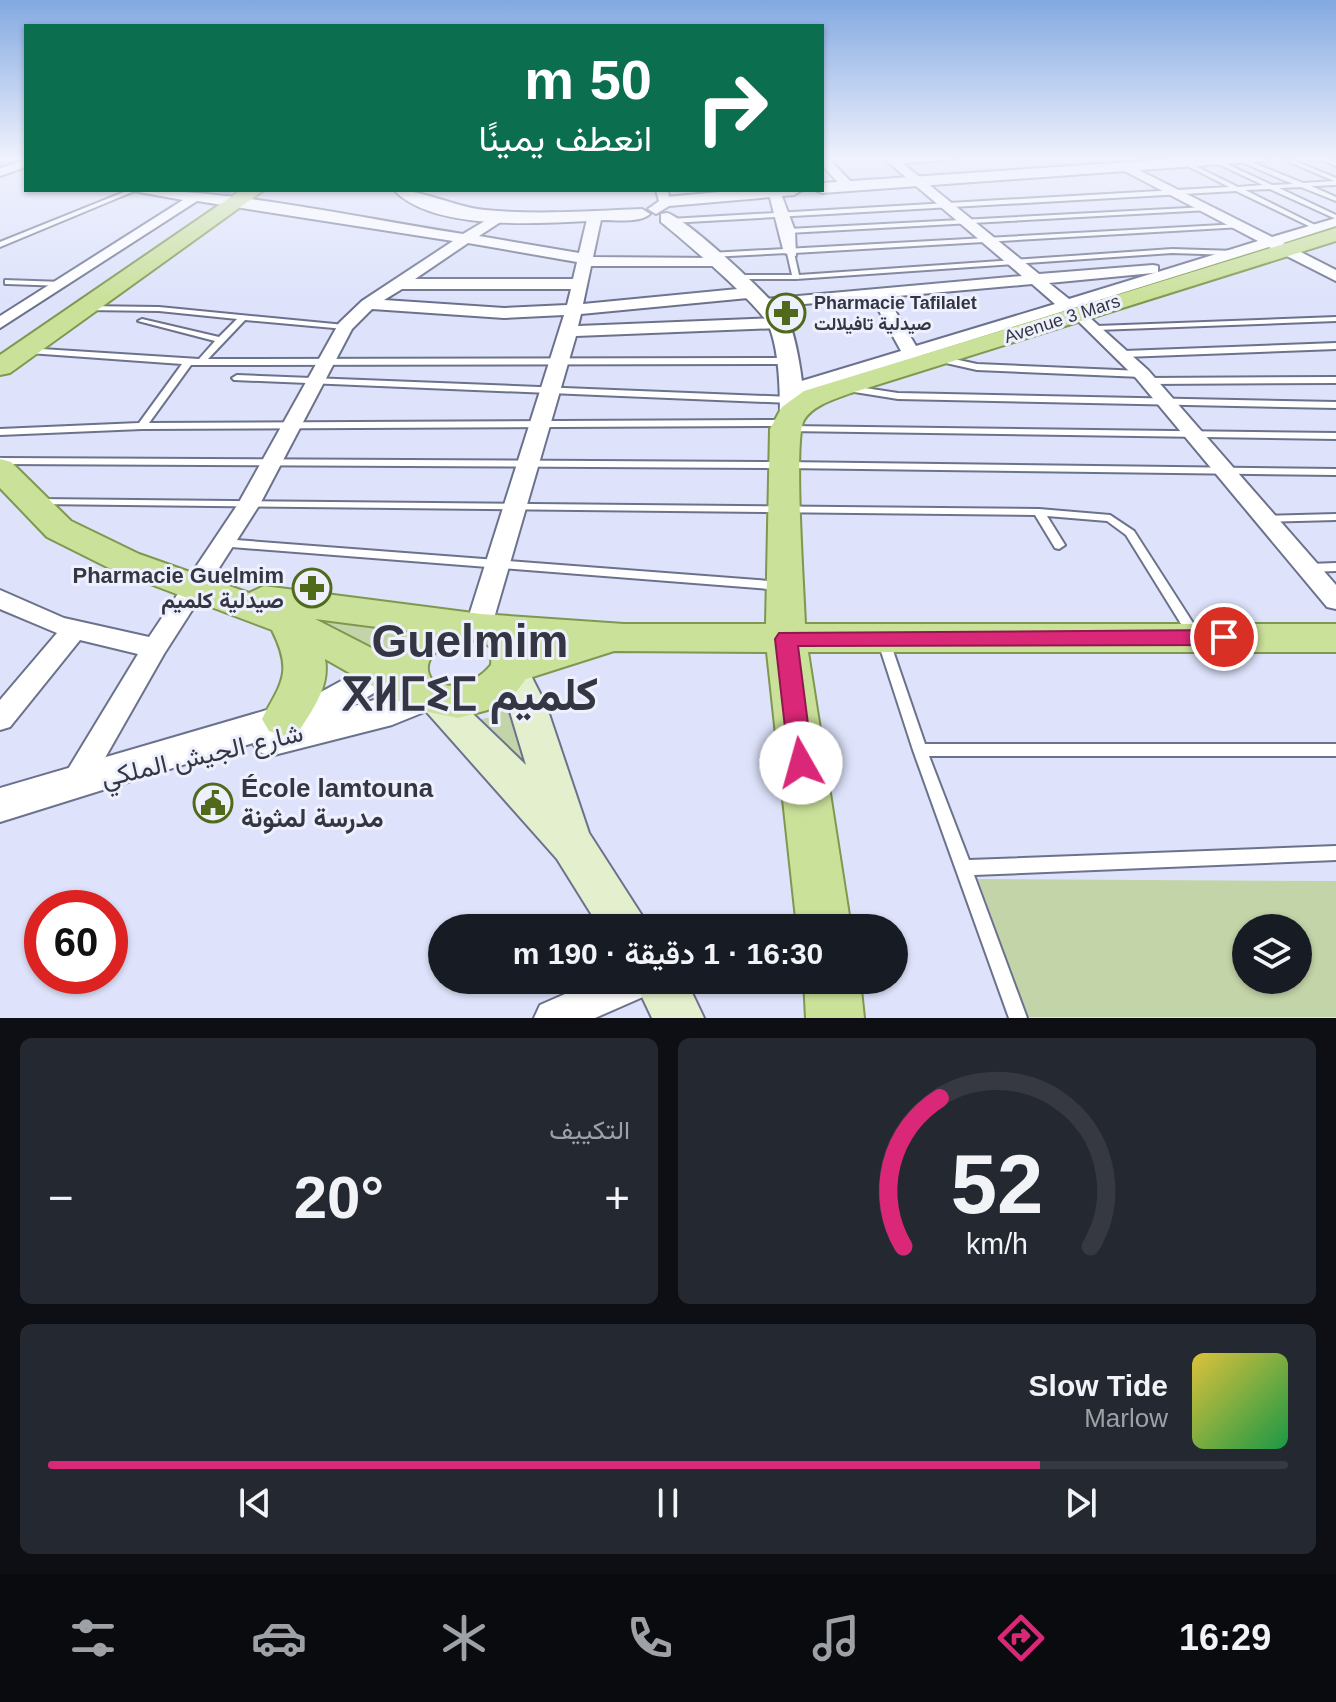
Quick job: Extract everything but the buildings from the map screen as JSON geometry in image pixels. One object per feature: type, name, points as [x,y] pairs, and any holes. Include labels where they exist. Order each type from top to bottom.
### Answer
[{"type":"main road","points":[[0,367],[231,205]]},
{"type":"main road","name":"Avenue 3 Mars","points":[[789,411],[814,397],[984,337],[1080,315],[1326,231]]},
{"type":"main road","points":[[789,411],[784,465],[786,639],[822,914]]},
{"type":"main road","points":[[0,469],[29,502],[59,529],[126,562],[287,621],[415,691],[514,779],[572,845],[617,914]]},
{"type":"main road","points":[[202,588],[305,607],[624,638],[1336,638]]},
{"type":"main road","points":[[284,719],[301,695],[308,673],[303,651],[287,621]]},
{"type":"main road","points":[[477,625],[511,642],[516,658],[512,670],[498,687],[471,700],[415,691],[407,675],[407,666],[416,647],[438,632],[477,625]]},
{"type":"main road","points":[[512,670],[624,638]]},
{"type":"main road","points":[[512,670],[527,705],[572,845]]},
{"type":"main road","points":[[666,994],[679,1018]]},
{"type":"street","points":[[0,323],[63,284],[174,205]]},
{"type":"street","points":[[304,205],[584,261],[713,258]]},
{"type":"street","points":[[431,205],[458,212],[500,216],[595,215],[688,205]]},
{"type":"street","points":[[779,205],[791,253]]},
{"type":"street","points":[[946,205],[1124,354],[1336,601]]},
{"type":"street","points":[[1198,205],[1336,276]]},
{"type":"street","points":[[660,209],[779,323],[789,411],[924,358],[878,294]]},
{"type":"street","points":[[477,625],[499,564],[569,331],[595,215]]},
{"type":"street","points":[[0,805],[82,782],[155,648],[202,588],[223,543],[273,462],[345,327],[368,304],[500,216]]},
{"type":"street","points":[[1326,231],[1336,219]]},
{"type":"street","points":[[1080,315],[1177,270],[1233,253],[1279,245]]},
{"type":"street","points":[[368,304],[481,313],[574,310],[754,298],[878,294],[1140,269],[1177,270]]},
{"type":"street","points":[[402,284],[480,287],[579,284]]},
{"type":"street","points":[[569,331],[779,323]]},
{"type":"street","points":[[2,603],[75,629],[155,648]]},
{"type":"street","points":[[0,719],[75,629]]},
{"type":"street","name":"شارع الجيش الملكي","points":[[82,782],[333,701],[415,691]]},
{"type":"street","name":"شارع الجيش الملكي","points":[[82,782],[392,711],[415,691]]},
{"type":"street","points":[[576,1014],[613,994]]},
{"type":"lane","points":[[0,245],[99,205]]},
{"type":"lane","points":[[660,209],[783,214],[955,205]]},
{"type":"lane","points":[[1268,205],[1326,231]]},
{"type":"lane","points":[[1304,205],[1336,219]]},
{"type":"lane","points":[[788,231],[1207,209]]},
{"type":"lane","points":[[713,258],[1240,226]]},
{"type":"lane","points":[[732,277],[796,277],[1185,251],[1233,253]]},
{"type":"lane","points":[[791,253],[796,277]]},
{"type":"lane","points":[[8,282],[63,284]]},
{"type":"lane","points":[[80,308],[159,309],[345,327]]},
{"type":"lane","points":[[159,309],[143,322],[220,340]]},
{"type":"lane","points":[[1080,315],[1336,319]]},
{"type":"lane","points":[[201,362],[241,319]]},
{"type":"lane","points":[[1124,354],[1336,346]]},
{"type":"lane","points":[[21,350],[188,362],[785,361]]},
{"type":"lane","points":[[924,358],[984,368],[1145,377],[1336,380]]},
{"type":"lane","points":[[142,426],[188,362]]},
{"type":"lane","points":[[237,378],[551,389],[789,411],[1193,433],[1336,436]]},
{"type":"lane","points":[[841,387],[898,396],[1336,405]]},
{"type":"lane","points":[[0,432],[142,426],[541,422],[789,411]]},
{"type":"lane","points":[[0,461],[784,465],[1336,472]]},
{"type":"lane","points":[[29,502],[1039,512],[1100,516],[1122,524],[1196,637]]},
{"type":"lane","points":[[1039,512],[1059,545]]},
{"type":"lane","points":[[1265,519],[1336,517]]},
{"type":"lane","points":[[223,543],[787,587]]},
{"type":"lane","points":[[1308,568],[1336,567]]},
{"type":"lane","points":[[883,639],[1018,1018]]},
{"type":"lane","points":[[920,750],[1336,750]]},
{"type":"lane","points":[[964,868],[1336,853]]},
{"type":"green space","points":[[284,615],[427,635],[388,664]]},
{"type":"green space","points":[[514,703],[541,789],[475,721],[494,716]]},
{"type":"green space","points":[[978,879],[1336,881],[1336,1017],[1027,1017]]},
{"type":"place","name":"Pharmacie Tafilalet صيدلية تافيلالت","points":[[786,313]]},
{"type":"place","name":"Pharmacie Guelmim صيدلية كلميم","points":[[312,588]]},
{"type":"place","name":"École lamtouna مدرسة لمثونة","points":[[213,803]]},
{"type":"district","name":"Guelmim ⴳⵍⵎⵉⵎ كلميم","points":[[470,668]]},
{"type":"route","points":[[801,763],[786,639],[1224,637]]}]
